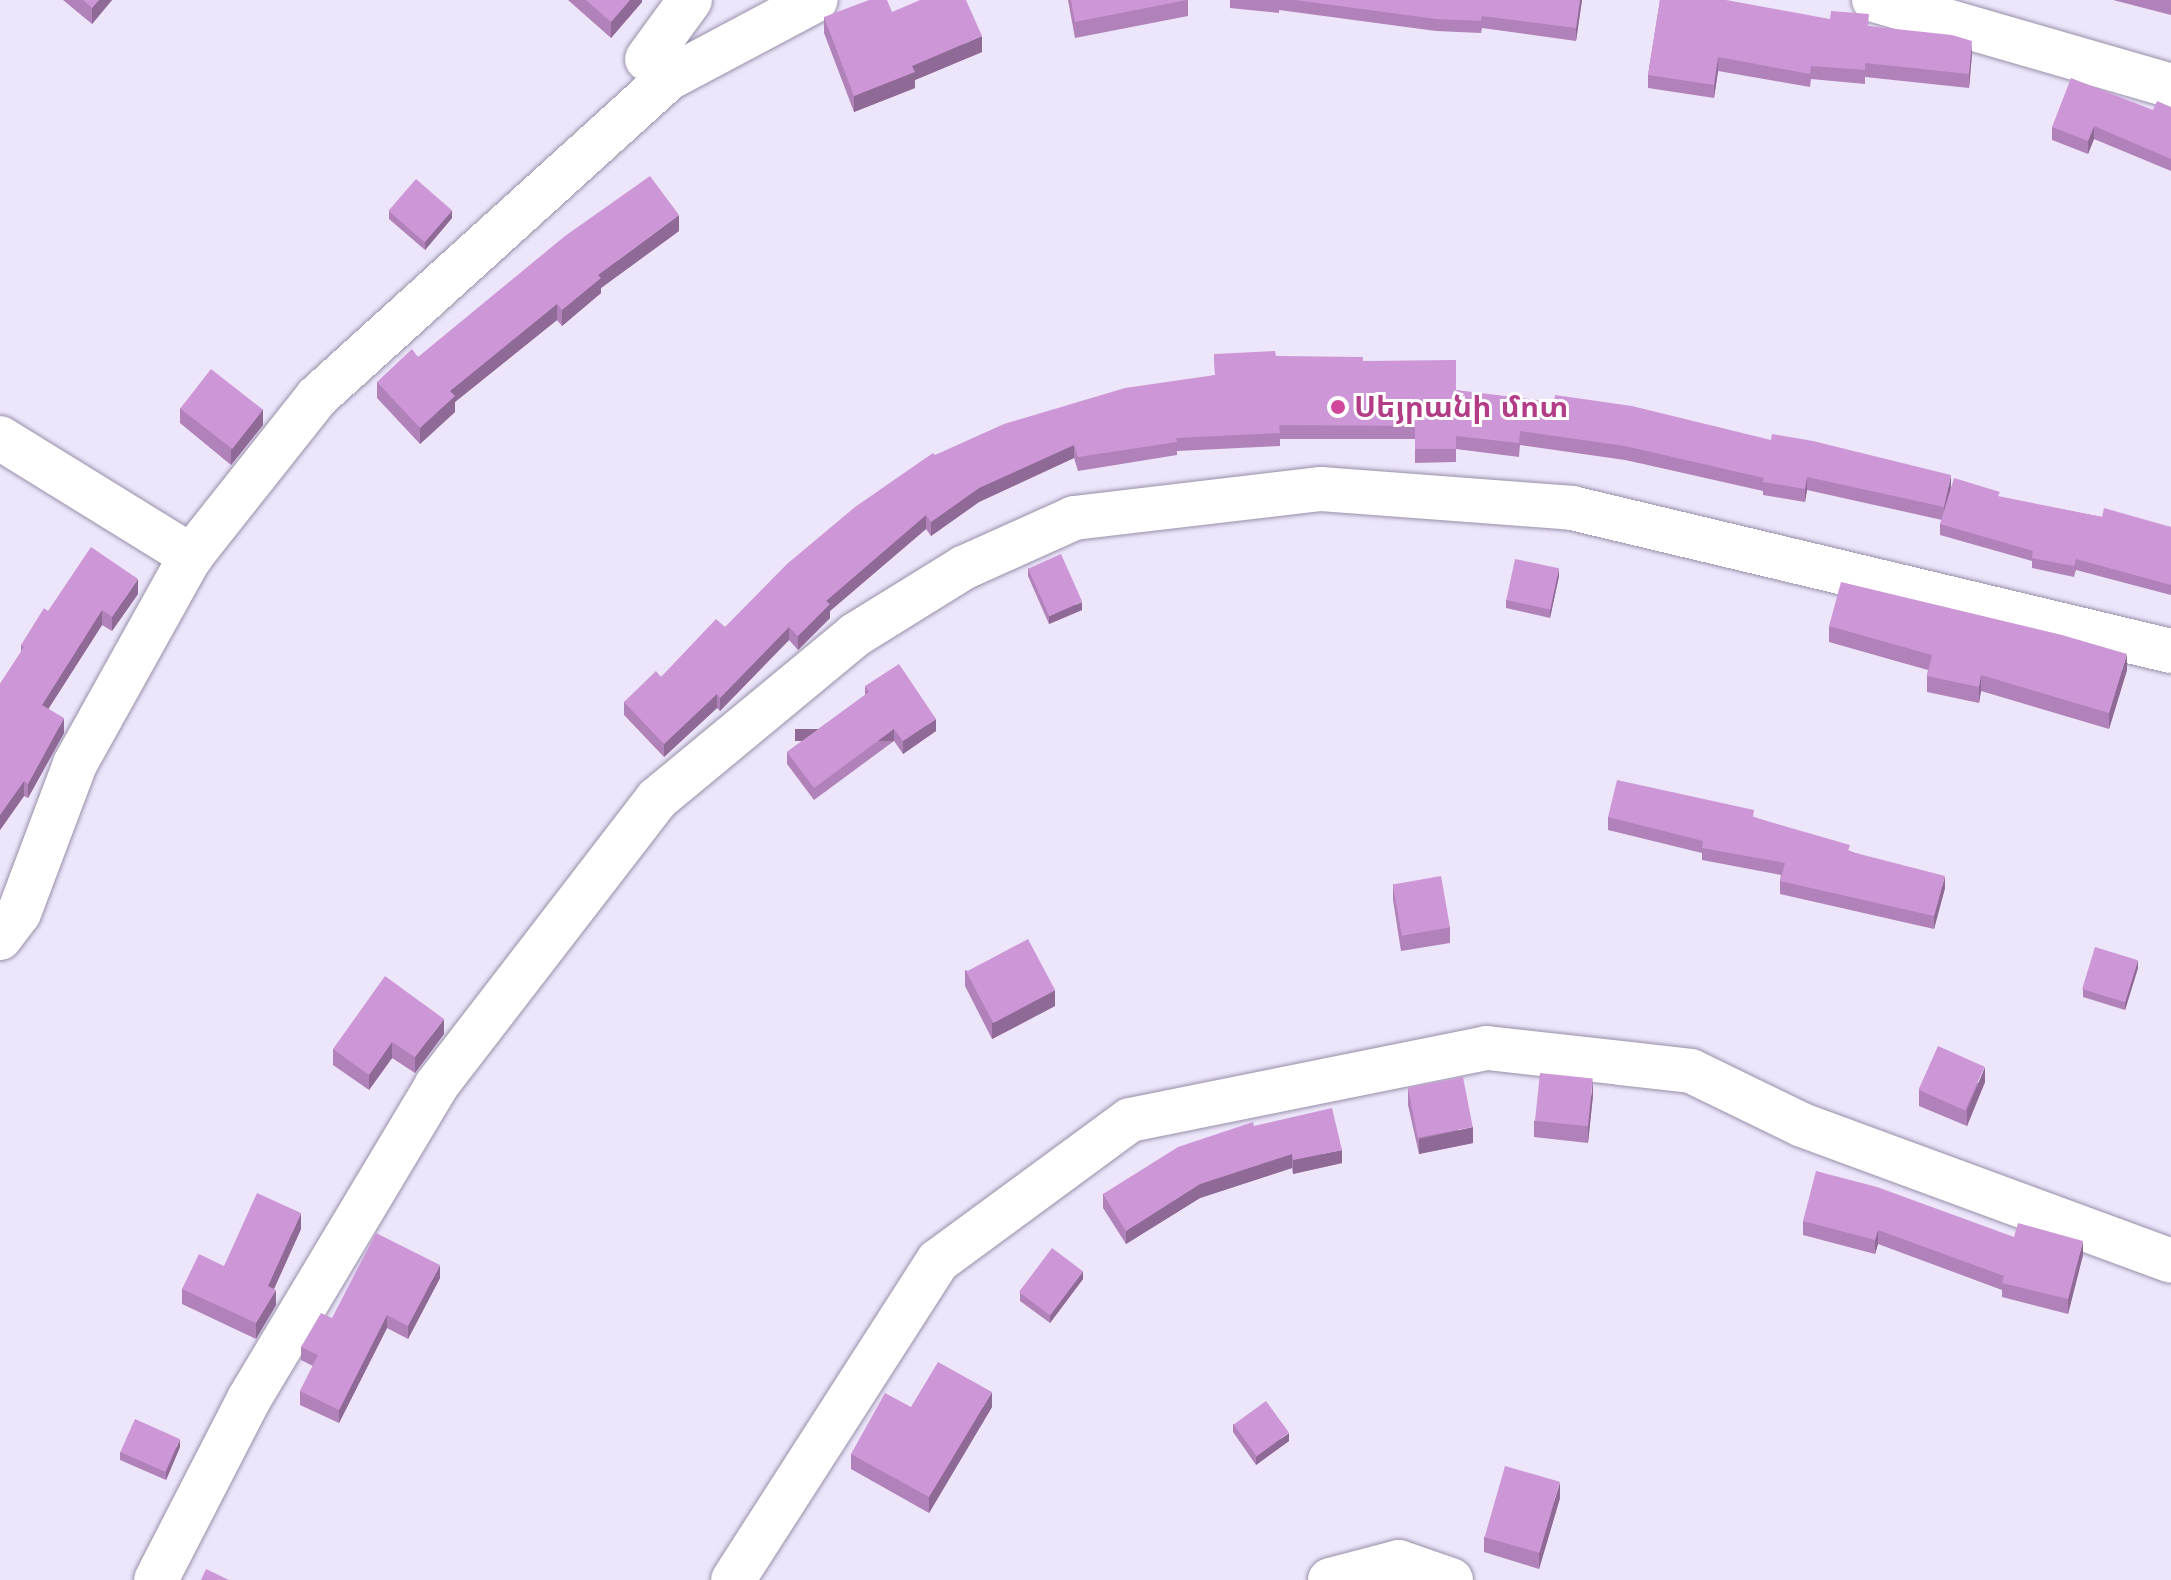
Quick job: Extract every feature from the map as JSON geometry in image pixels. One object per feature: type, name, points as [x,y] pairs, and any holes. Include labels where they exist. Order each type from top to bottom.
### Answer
[{"type":"street","points":[[647,59],[690,0]]},
{"type":"street","points":[[0,938],[19,913],[75,764],[191,556],[317,397],[669,78],[816,0]]},
{"type":"street","points":[[1874,0],[2171,86]]},
{"type":"street","points":[[0,438],[191,556]]},
{"type":"street","points":[[156,1580],[249,1399],[436,1086],[657,799],[855,635],[963,568],[1074,518],[1321,489],[1572,508],[2171,651]]},
{"type":"street","points":[[733,1580],[938,1261],[1130,1120],[1487,1048],[1691,1071],[1802,1125],[2171,1261]]},
{"type":"street","points":[[1330,1580],[1399,1562],[1451,1580]]},
{"type":"building","points":[[83,0],[99,0],[92,8]]},
{"type":"building","points":[[586,0],[630,0],[611,22]]},
{"type":"building","points":[[869,0],[887,0],[892,12],[920,0],[966,0],[982,36],[912,66],[915,72],[854,96],[824,17]]},
{"type":"building","points":[[1071,0],[1187,0],[1075,22]]},
{"type":"building","points":[[1295,0],[1580,0],[1576,28],[1482,16],[1481,21],[1436,19]]},
{"type":"building","points":[[1660,0],[1726,0],[1830,19],[1831,11],[1869,14],[1868,26],[1952,35],[1972,41],[1969,74],[1865,63],[1865,70],[1811,66],[1810,74],[1718,57],[1714,85],[1648,75]]},
{"type":"building","points":[[2071,78],[2153,110],[2157,101],[2171,107],[2171,159],[2094,126],[2088,141],[2052,127]]},
{"type":"building","points":[[650,176],[679,215],[598,275],[601,278],[562,310],[557,304],[450,391],[455,396],[420,428],[377,382],[412,349],[418,357],[565,236]]},
{"type":"building","points":[[416,179],[452,210],[425,242],[388,211]]},
{"type":"building","points":[[1275,351],[1276,356],[1363,357],[1363,361],[1456,360],[1456,390],[1554,402],[1555,395],[1632,406],[1771,440],[1772,434],[1813,441],[1951,475],[1944,507],[1807,477],[1805,489],[1763,482],[1764,478],[1625,446],[1520,431],[1519,443],[1456,436],[1456,449],[1415,449],[1415,426],[1279,425],[1280,433],[1176,438],[1177,442],[1078,457],[1074,445],[979,488],[931,522],[926,515],[826,601],[830,604],[798,636],[789,627],[720,698],[717,694],[664,744],[624,702],[656,671],[661,677],[716,619],[725,627],[787,564],[855,507],[933,453],[935,455],[1004,424],[1125,388],[1215,375],[1214,354]]},
{"type":"building","points":[[211,369],[263,410],[232,449],[180,408]]},
{"type":"building","points":[[1954,478],[2000,492],[1998,496],[2102,517],[2104,508],[2171,527],[2171,585],[2076,559],[2074,566],[2032,558],[2033,551],[1940,524]]},
{"type":"building","points":[[91,547],[138,579],[112,617],[102,610],[42,705],[64,718],[28,784],[24,781],[0,815],[0,684],[44,608],[48,611]]},
{"type":"building","points":[[1061,554],[1082,602],[1049,616],[1028,569]]},
{"type":"building","points":[[1515,559],[1559,568],[1550,609],[1506,600]]},
{"type":"building","points":[[1841,582],[2062,635],[2127,654],[2109,713],[1981,675],[1979,687],[1927,676],[1932,655],[1829,626]]},
{"type":"building","points":[[899,664],[936,719],[903,741],[894,729],[814,788],[787,752],[869,692],[865,686]]},
{"type":"building","points":[[1617,780],[1754,810],[1753,817],[1850,845],[1848,851],[1945,876],[1934,916],[1780,881],[1785,863],[1702,848],[1703,841],[1608,817]]},
{"type":"building","points":[[1441,876],[1450,927],[1402,936],[1393,885]]},
{"type":"building","points":[[1028,939],[1055,990],[993,1023],[966,972]]},
{"type":"building","points":[[2095,947],[2138,960],[2125,1002],[2082,989]]},
{"type":"building","points":[[385,976],[444,1019],[415,1057],[392,1042],[369,1075],[333,1049]]},
{"type":"building","points":[[1938,1046],[1985,1067],[1965,1111],[1918,1090]]},
{"type":"building","points":[[1540,1073],[1593,1079],[1588,1126],[1535,1121]]},
{"type":"building","points":[[1463,1077],[1473,1127],[1418,1138],[1408,1088]]},
{"type":"building","points":[[1332,1108],[1342,1150],[1293,1160],[1292,1154],[1200,1184],[1126,1231],[1103,1194],[1178,1147],[1253,1122],[1254,1126]]},
{"type":"building","points":[[1816,1171],[1877,1187],[2014,1237],[2018,1223],[2083,1241],[2068,1299],[2002,1283],[2004,1276],[1878,1230],[1875,1240],[1803,1221]]},
{"type":"building","points":[[257,1193],[301,1213],[268,1286],[276,1290],[256,1323],[182,1289],[199,1254],[224,1266]]},
{"type":"building","points":[[376,1233],[440,1265],[408,1326],[387,1315],[339,1410],[300,1391],[318,1355],[301,1347],[321,1313],[332,1318]]},
{"type":"building","points":[[1052,1248],[1083,1271],[1050,1315],[1019,1292]]},
{"type":"building","points":[[938,1362],[992,1392],[929,1497],[851,1454],[885,1393],[911,1407]]},
{"type":"building","points":[[1266,1401],[1289,1433],[1257,1456],[1234,1425]]},
{"type":"building","points":[[135,1419],[180,1439],[165,1472],[120,1452]]},
{"type":"building","points":[[1505,1466],[1560,1482],[1539,1553],[1485,1537]]},
{"type":"building","points":[[206,1569],[229,1580],[201,1580]]},
{"type":"place","name":"Սեյրանի մոտ","points":[[1338,407]]}]
